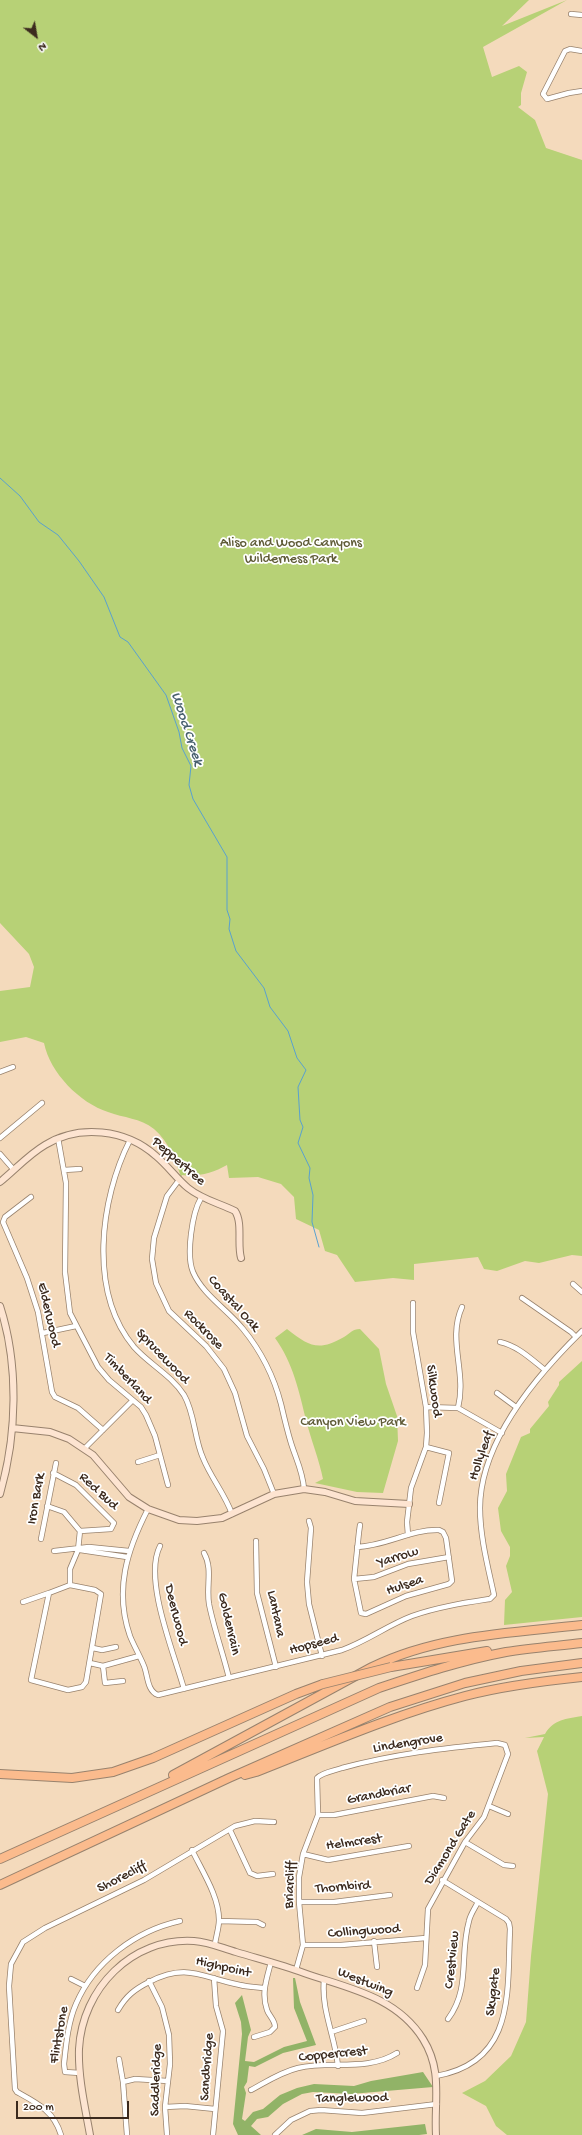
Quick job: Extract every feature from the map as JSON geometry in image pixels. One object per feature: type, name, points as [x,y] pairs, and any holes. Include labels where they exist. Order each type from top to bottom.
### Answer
[{"type":"highway","points":[[64,1830],[206,1759],[372,1667],[398,1655],[445,1642],[582,1625]]},
{"type":"highway","points":[[0,1858],[379,1688],[438,1668],[506,1652],[582,1643]]},
{"type":"highway","points":[[0,1774],[72,1778],[113,1772],[153,1758],[296,1694],[323,1684],[391,1667],[488,1651],[506,1652]]},
{"type":"highway","points":[[0,1884],[359,1719],[426,1694],[465,1683],[521,1671],[582,1663]]},
{"type":"highway","points":[[229,1778],[256,1772],[393,1718],[466,1695],[522,1684],[582,1677]]},
{"type":"street","points":[[571,14],[582,15]]},
{"type":"street","points":[[582,52],[570,49],[565,51],[543,94],[547,99],[582,91]]},
{"type":"street","points":[[0,1072],[13,1066]]},
{"type":"street","points":[[0,1138],[42,1103]]},
{"type":"street","name":"Peppertree","points":[[0,1182],[37,1150],[58,1138],[79,1133],[104,1132],[130,1140],[156,1156],[179,1180],[201,1198],[235,1211],[238,1216],[239,1249],[241,1258]]},
{"type":"street","name":"Timberland","points":[[58,1138],[66,1183],[66,1283],[70,1313],[98,1367],[109,1380],[140,1408],[152,1425],[168,1485]]},
{"type":"street","name":"Sprucewood","points":[[130,1140],[116,1173],[107,1206],[104,1273],[109,1297],[117,1319],[134,1347],[170,1379],[185,1396],[203,1458],[222,1492],[232,1514]]},
{"type":"street","points":[[0,1154],[14,1170]]},
{"type":"street","points":[[64,1170],[80,1169]]},
{"type":"street","name":"Rockrose","points":[[179,1180],[167,1196],[154,1238],[152,1259],[156,1283],[169,1311],[206,1346],[224,1369],[235,1393],[247,1436],[264,1469],[274,1494]]},
{"type":"street","name":"Elderwood","points":[[31,1197],[5,1217],[3,1222],[28,1278],[43,1334],[52,1392],[56,1397],[78,1408],[103,1430]]},
{"type":"street","name":"Coastal Oak","points":[[201,1198],[194,1214],[191,1259],[192,1270],[203,1289],[240,1324],[264,1360],[281,1403],[291,1443],[302,1472],[304,1489]]},
{"type":"street","points":[[573,1284],[582,1292]]},
{"type":"street","points":[[522,1298],[576,1337]]},
{"type":"street","name":"Silkwood","points":[[408,1535],[407,1522],[412,1488],[426,1447],[426,1407],[413,1332],[414,1303]]},
{"type":"street","points":[[0,1306],[10,1359],[13,1396],[12,1428],[8,1459],[0,1494]]},
{"type":"street","points":[[458,1408],[462,1386],[456,1325],[462,1307]]},
{"type":"street","points":[[43,1334],[76,1326]]},
{"type":"street","name":"Hollyleaf","points":[[475,1602],[490,1599],[494,1595],[481,1526],[480,1506],[491,1456],[516,1407],[545,1370],[582,1331]]},
{"type":"street","points":[[500,1342],[508,1344],[526,1354],[545,1370]]},
{"type":"street","points":[[497,1392],[516,1407]]},
{"type":"street","points":[[85,1448],[117,1418],[132,1401]]},
{"type":"street","points":[[426,1407],[458,1408],[502,1433]]},
{"type":"street","points":[[12,1428],[57,1434],[85,1448],[102,1464],[122,1490],[148,1509],[161,1515],[188,1521],[211,1520],[232,1514],[274,1494],[304,1489],[325,1492],[356,1501],[409,1504]]},
{"type":"street","points":[[426,1447],[449,1453],[439,1503]]},
{"type":"street","points":[[138,1462],[160,1455]]},
{"type":"street","name":"Iron Bark","points":[[41,1539],[56,1463]]},
{"type":"street","name":"Red Bud","points":[[53,1473],[76,1485],[114,1523],[111,1529],[80,1531]]},
{"type":"street","points":[[47,1506],[64,1512],[80,1531],[78,1550],[70,1569],[70,1585]]},
{"type":"street","points":[[90,1663],[103,1666],[139,1656],[130,1635],[123,1602],[124,1574],[127,1557],[134,1535],[148,1509]]},
{"type":"street","points":[[309,1521],[311,1528],[306,1582],[309,1604],[322,1656]]},
{"type":"street","points":[[354,1579],[360,1525]]},
{"type":"street","points":[[358,1547],[381,1545],[408,1535],[439,1530],[445,1534],[449,1556]]},
{"type":"street","name":"Lantana","points":[[256,1541],[257,1593],[276,1667]]},
{"type":"street","name":"Deerwood","points":[[160,1546],[154,1561],[158,1600],[184,1689]]},
{"type":"street","points":[[78,1550],[89,1547],[129,1552]]},
{"type":"street","points":[[54,1551],[78,1550],[127,1557]]},
{"type":"street","name":"Goldenrain","points":[[204,1553],[208,1560],[210,1605],[229,1678]]},
{"type":"street","name":"Hulsea","points":[[354,1579],[361,1613],[366,1614],[413,1593],[449,1584],[453,1577],[449,1556]]},
{"type":"street","name":"Yarrow","points":[[354,1579],[374,1577],[408,1564],[449,1556]]},
{"type":"street","points":[[23,1602],[70,1585],[95,1590],[101,1594],[93,1648],[85,1684],[75,1690],[68,1690],[31,1680],[49,1593]]},
{"type":"street","name":"Hopseed","points":[[139,1656],[154,1693],[158,1695],[322,1656],[359,1644],[411,1616],[445,1606],[475,1602]]},
{"type":"street","points":[[93,1648],[102,1650],[116,1647]]},
{"type":"street","points":[[103,1666],[105,1684],[123,1681]]},
{"type":"street","name":"Lindengrove","points":[[317,1778],[321,1774],[395,1756],[497,1743],[505,1745]]},
{"type":"street","name":"Diamond Gate","points":[[417,1988],[425,1965],[428,1909],[442,1880],[465,1842],[484,1817],[508,1754],[505,1745]]},
{"type":"street","name":"Briarcliff","points":[[296,1970],[303,1945],[299,1902],[299,1877],[303,1854],[318,1815],[317,1778]]},
{"type":"street","name":"Grandbriar","points":[[318,1815],[334,1815],[433,1796],[444,1798]]},
{"type":"street","points":[[489,1806],[508,1814]]},
{"type":"street","name":"Shorecliff","points":[[61,2135],[57,2124],[44,2108],[15,2091],[9,1986],[11,1964],[23,1942],[45,1928],[144,1880],[192,1850],[236,1826],[255,1821],[274,1822]]},
{"type":"street","points":[[230,1830],[250,1874],[257,1876],[273,1874]]},
{"type":"street","points":[[465,1842],[504,1865],[513,1866]]},
{"type":"street","name":"Helmcrest","points":[[303,1854],[328,1860],[409,1846]]},
{"type":"street","points":[[192,1850],[214,1897],[219,1921],[215,1944]]},
{"type":"street","points":[[442,1880],[478,1902]]},
{"type":"street","name":"Thornbird","points":[[299,1902],[334,1902],[390,1895]]},
{"type":"street","name":"Skygate","points":[[436,2076],[456,2073],[468,2067],[482,2055],[498,2033],[507,2001],[509,1923],[478,1902]]},
{"type":"street","name":"Crestview","points":[[448,2019],[462,1992],[469,1920],[478,1902]]},
{"type":"street","name":"Flintstone","points":[[80,2073],[65,2072],[64,2064],[71,2019],[75,2005],[84,1986],[101,1964],[116,1950],[162,1926],[180,1921]]},
{"type":"street","points":[[219,1921],[257,1922],[263,1925]]},
{"type":"street","name":"Collingwood","points":[[303,1945],[341,1945],[374,1941],[426,1938]]},
{"type":"street","name":"Westwing","points":[[90,2135],[80,2073],[79,2048],[86,2014],[97,1992],[121,1964],[145,1949],[162,1944],[189,1941],[215,1944],[296,1970],[382,2000],[398,2011],[423,2039],[429,2052],[436,2076],[436,2135]]},
{"type":"street","points":[[374,1941],[376,1967]]},
{"type":"street","points":[[254,2037],[270,2032],[275,2027],[265,2004],[264,1988],[271,1962]]},
{"type":"street","name":"Highpoint","points":[[118,2010],[128,1995],[149,1982],[162,1976],[185,1971],[200,1973],[240,1985],[264,1988]]},
{"type":"street","name":"Sandbridge","points":[[213,2135],[222,2031],[214,1994],[214,1978]]},
{"type":"street","points":[[71,1979],[84,1986]]},
{"type":"street","points":[[324,1980],[323,1996],[336,2048],[338,2066]]},
{"type":"street","name":"Saddleridge","points":[[149,1982],[162,2007],[168,2029],[170,2058],[166,2107],[167,2135]]},
{"type":"street","points":[[331,2032],[364,2021]]},
{"type":"street","name":"Coppercrest","points":[[251,2090],[274,2077],[297,2068],[347,2066],[388,2058],[397,2053]]},
{"type":"street","points":[[119,2058],[123,2082],[127,2135]]},
{"type":"street","points":[[123,2082],[135,2079],[168,2081]]},
{"type":"street","name":"Tanglewood","points":[[275,2135],[292,2120],[310,2111],[321,2110],[362,2113],[437,2104]]},
{"type":"street","points":[[166,2107],[185,2106],[216,2109]]},
{"type":"green space","name":"Aliso and Wood Canyons Wilderness Park","points":[[0,0],[529,0],[502,26],[567,0],[483,47],[492,77],[519,66],[527,72],[521,93],[521,105],[518,107],[535,120],[546,148],[582,160],[582,1256],[572,1255],[539,1263],[525,1261],[497,1271],[484,1269],[478,1257],[414,1264],[414,1280],[393,1278],[355,1282],[337,1255],[325,1251],[319,1230],[296,1219],[294,1197],[281,1184],[258,1177],[229,1178],[227,1165],[205,1174],[182,1175],[181,1177],[171,1151],[164,1139],[154,1129],[149,1125],[97,1108],[87,1102],[60,1076],[47,1054],[44,1043],[26,1037],[0,1042],[0,991],[30,987],[34,967],[29,954],[0,923]]},
{"type":"green space","name":"Canyon View Park","points":[[287,1329],[302,1340],[320,1346],[335,1342],[353,1330],[360,1329],[379,1349],[386,1384],[397,1416],[398,1441],[383,1493],[357,1492],[315,1483],[323,1479],[301,1398],[291,1367],[275,1338]]},
{"type":"green space","points":[[582,1361],[582,1617],[504,1625],[505,1600],[512,1592],[506,1566],[510,1556],[510,1547],[501,1531],[498,1508],[507,1491],[506,1474],[521,1437],[530,1433],[530,1429],[549,1406],[548,1402],[559,1385],[559,1382]]},
{"type":"green space","points":[[582,1716],[582,2135],[507,2135],[496,2126],[486,2106],[462,2093],[485,2081],[511,2056],[526,2022],[531,1956],[548,1794],[537,1751],[544,1737],[525,1738],[545,1734],[552,1725],[561,1720]]},
{"type":"green space","points":[[293,1978],[295,1978],[300,2002],[316,2045],[283,2053],[255,2067],[249,2066],[247,2082],[244,2087],[246,2093],[242,2119],[245,2121],[253,2112],[263,2109],[280,2095],[297,2088],[314,2084],[354,2086],[371,2081],[423,2072],[433,2087],[351,2094],[313,2092],[302,2094],[283,2104],[268,2117],[257,2119],[251,2126],[261,2135],[238,2135],[233,2124],[242,2034],[241,2022],[235,2003],[242,1995],[251,2030],[248,2037],[245,2061],[254,2062],[284,2047],[307,2041],[294,2008]]},
{"type":"green space","points":[[425,2124],[427,2134],[419,2135],[302,2135],[316,2129],[352,2132]]},
{"type":"waterway","name":"Wood Creek","points":[[0,478],[20,496],[39,522],[58,535],[79,561],[104,597],[120,637],[128,642],[166,695],[179,732],[182,748],[191,766],[189,785],[193,799],[227,857],[227,910],[230,919],[229,929],[236,951],[264,988],[270,1007],[288,1031],[297,1058],[306,1070],[298,1087],[300,1120],[303,1127],[298,1143],[310,1168],[309,1178],[313,1195],[312,1222],[319,1247]]}]
